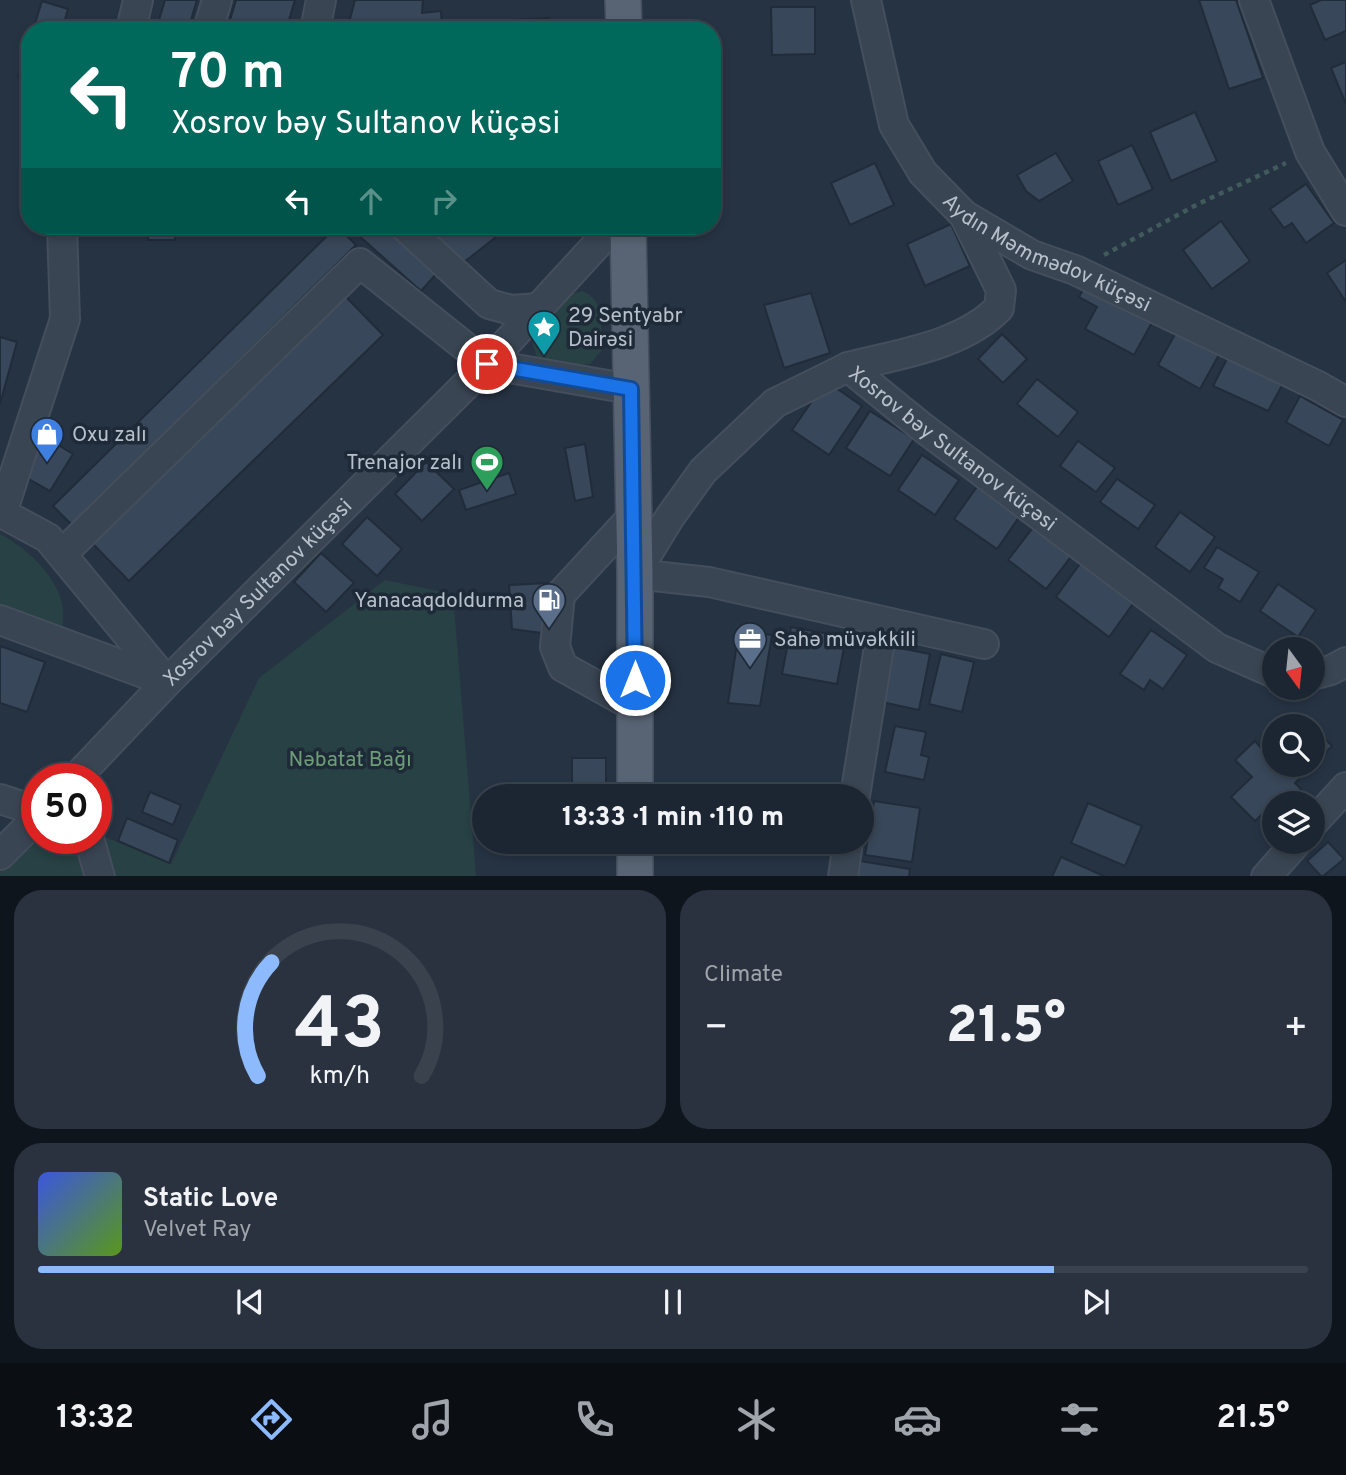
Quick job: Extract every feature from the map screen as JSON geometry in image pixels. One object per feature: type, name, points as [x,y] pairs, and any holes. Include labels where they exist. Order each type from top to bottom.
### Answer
[{"type":"main road","points":[[623,0],[624,21]]},
{"type":"main road","points":[[628,235],[635,574],[635,784]]},
{"type":"main road","points":[[635,854],[635,876]]},
{"type":"street","points":[[133,21],[138,0]]},
{"type":"street","points":[[211,21],[217,0]]},
{"type":"street","points":[[317,21],[321,0]]},
{"type":"street","name":"Aydın Məmmədov küçəsi","points":[[866,0],[894,125],[923,173],[964,215],[1032,255],[1075,270],[1318,386],[1346,402]]},
{"type":"street","points":[[1254,0],[1310,152],[1346,211]]},
{"type":"street","points":[[848,367],[932,345],[985,323],[999,308],[1001,290],[964,215]]},
{"type":"street","points":[[62,235],[65,319],[1,513],[48,538],[167,682]]},
{"type":"street","points":[[414,235],[489,304],[511,310],[539,308]]},
{"type":"street","name":"Xosrov bəy Sultanov küçəsi","points":[[90,763],[167,682],[487,364],[606,235]]},
{"type":"street","points":[[62,554],[360,263],[487,364],[631,389]]},
{"type":"street","name":"Xosrov bəy Sultanov küçəsi","points":[[635,574],[670,517],[704,471],[775,403],[848,367],[922,427],[1217,648],[1262,668]]},
{"type":"street","points":[[634,515],[559,595],[555,647],[563,667],[635,707]]},
{"type":"street","points":[[635,574],[709,582],[984,644]]},
{"type":"street","points":[[0,620],[167,682]]},
{"type":"street","points":[[857,784],[883,622]]},
{"type":"street","points":[[1325,672],[1346,662]]},
{"type":"street","points":[[1325,810],[1346,787]]},
{"type":"street","points":[[0,799],[21,806]]},
{"type":"street","points":[[0,855],[21,834]]},
{"type":"street","points":[[94,854],[100,876]]},
{"type":"street","points":[[842,876],[846,854]]},
{"type":"street","points":[[1267,876],[1286,854]]},
{"type":"path","points":[[1075,270],[1198,204],[1310,152]]},
{"type":"green space","points":[[582,291],[595,300],[598,307],[602,350],[590,364],[555,367],[538,362],[531,337],[535,330],[560,302]]},
{"type":"green space","points":[[0,534],[38,562],[53,582],[62,603],[63,631],[0,607]]},
{"type":"green space","name":"Nəbatat Bağı","points":[[385,580],[453,594],[472,854],[474,854],[476,876],[0,876],[0,872],[21,852],[112,854],[112,840],[171,864],[259,678]]},
{"type":"building","points":[[165,0],[197,0],[191,21],[159,21]]},
{"type":"building","points":[[236,0],[295,0],[289,21],[230,21]]},
{"type":"building","points":[[355,0],[423,0],[422,13],[441,11],[442,21],[349,21]]},
{"type":"building","points":[[1199,0],[1236,0],[1263,78],[1229,89]]},
{"type":"building","points":[[1321,0],[1346,0],[1346,31],[1325,40],[1310,5]]},
{"type":"building","points":[[42,1],[68,9],[65,21],[36,21]]},
{"type":"building","points":[[771,7],[815,7],[815,54],[772,55]]},
{"type":"building","points":[[549,18],[549,21],[493,21]]},
{"type":"building","points":[[1346,62],[1346,104],[1331,68]]},
{"type":"building","points":[[1195,112],[1217,161],[1171,181],[1150,132]]},
{"type":"building","points":[[1132,145],[1153,189],[1118,205],[1098,161]]},
{"type":"building","points":[[1056,153],[1073,181],[1039,201],[1026,191],[1017,175]]},
{"type":"building","points":[[875,163],[894,205],[850,225],[831,183]]},
{"type":"building","points":[[1306,184],[1334,223],[1306,243],[1292,223],[1284,228],[1270,209]]},
{"type":"building","points":[[1221,221],[1250,261],[1212,289],[1183,250]]},
{"type":"building","points":[[951,224],[970,266],[925,286],[907,244]]},
{"type":"building","points":[[148,235],[175,235],[175,240],[148,240]]},
{"type":"building","points":[[328,235],[346,235],[356,245],[72,525],[53,506]]},
{"type":"building","points":[[358,235],[394,235],[437,273],[421,291]]},
{"type":"building","points":[[436,235],[499,235],[463,263]]},
{"type":"building","points":[[1346,260],[1346,302],[1327,273]]},
{"type":"building","points":[[1088,280],[1155,317],[1134,355],[1085,329],[1097,307],[1079,297]]},
{"type":"building","points":[[811,293],[830,353],[784,368],[764,305]]},
{"type":"building","points":[[346,297],[383,335],[129,581],[92,543]]},
{"type":"building","points":[[1179,327],[1221,351],[1200,389],[1158,365]]},
{"type":"building","points":[[1002,334],[1027,359],[1003,383],[978,359]]},
{"type":"building","points":[[0,337],[17,342],[0,404]]},
{"type":"building","points":[[1228,357],[1284,382],[1268,411],[1213,386]]},
{"type":"building","points":[[1037,379],[1078,412],[1058,437],[1017,404]]},
{"type":"building","points":[[826,381],[862,406],[829,455],[792,430]]},
{"type":"building","points":[[1300,396],[1343,420],[1329,446],[1286,422]]},
{"type":"building","points":[[870,411],[914,439],[890,476],[846,448]]},
{"type":"building","name":"Oxu zalı","points":[[43,436],[73,454],[50,491],[20,474]]},
{"type":"building","points":[[1078,441],[1115,468],[1096,492],[1060,466]]},
{"type":"building","points":[[585,444],[593,497],[575,501],[565,448]]},
{"type":"building","points":[[922,455],[959,480],[935,515],[898,490]]},
{"type":"building","points":[[426,462],[454,489],[422,521],[395,494]]},
{"type":"building","name":"Trenajor zalı","points":[[509,473],[516,494],[466,510],[459,490]]},
{"type":"building","points":[[1117,479],[1155,505],[1138,529],[1100,502]]},
{"type":"building","points":[[979,484],[1022,513],[997,549],[954,519]]},
{"type":"building","points":[[1180,512],[1215,537],[1190,572],[1155,547]]},
{"type":"building","points":[[367,517],[402,549],[377,576],[342,544]]},
{"type":"building","points":[[1035,525],[1073,554],[1046,589],[1008,560]]},
{"type":"building","points":[[1217,547],[1259,572],[1240,602],[1218,588],[1223,579],[1204,568]]},
{"type":"building","points":[[321,553],[354,583],[326,612],[294,582]]},
{"type":"building","points":[[1082,561],[1135,601],[1109,637],[1056,597]]},
{"type":"building","points":[[548,583],[542,633],[512,629],[509,585]]},
{"type":"building","points":[[1278,584],[1316,610],[1298,637],[1260,611]]},
{"type":"building","points":[[791,627],[846,637],[837,684],[782,674]]},
{"type":"building","name":"Sahə müvəkkili","points":[[739,630],[772,635],[760,706],[728,703]]},
{"type":"building","points":[[1151,630],[1187,655],[1163,689],[1150,680],[1144,690],[1120,674]]},
{"type":"building","points":[[0,646],[45,662],[27,712],[0,703]]},
{"type":"building","points":[[889,646],[930,654],[919,710],[877,701]]},
{"type":"building","points":[[941,654],[974,662],[962,712],[929,704]]},
{"type":"building","points":[[895,726],[926,732],[921,755],[929,757],[924,780],[885,772]]},
{"type":"building","points":[[1325,739],[1332,746],[1325,753]]},
{"type":"building","points":[[1255,741],[1262,749],[1262,777],[1301,777],[1295,783],[1301,789],[1262,791],[1262,814],[1255,821],[1231,797],[1252,777],[1235,760]]},
{"type":"building","points":[[572,758],[606,758],[606,784],[572,784]]},
{"type":"building","points":[[150,792],[181,805],[173,825],[142,812]]},
{"type":"building","points":[[874,801],[920,808],[912,862],[865,855],[874,854]]},
{"type":"building","points":[[1088,803],[1142,826],[1125,866],[1071,843]]},
{"type":"building","points":[[127,818],[178,840],[169,863],[118,841]]},
{"type":"building","points":[[1328,842],[1344,859],[1321,876],[1307,861],[1315,854],[1325,854],[1325,845]]},
{"type":"building","points":[[1061,857],[1104,876],[1052,876]]},
{"type":"building","points":[[860,861],[910,869],[909,876],[857,876]]},
{"type":"place","name":"29 Sentyabr Dairəsi","points":[[544,357]]},
{"type":"place","name":"Oxu zalı","points":[[47,464]]},
{"type":"place","name":"Trenajor zalı","points":[[487,492]]},
{"type":"place","name":"Yanacaqdoldurma","points":[[549,630]]},
{"type":"place","name":"Sahə müvəkkili","points":[[750,669]]},
{"type":"route","points":[[487,364],[631,389],[635,680]]}]
